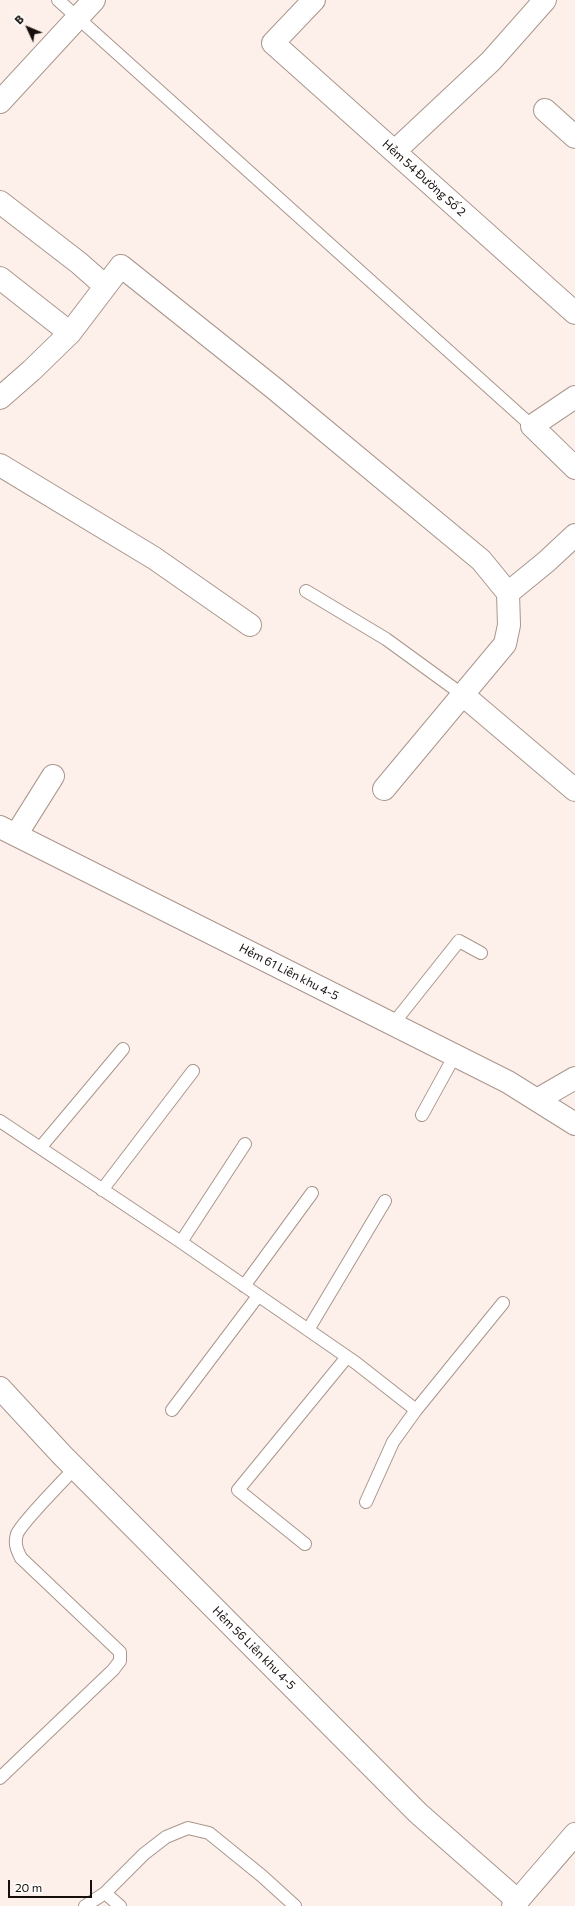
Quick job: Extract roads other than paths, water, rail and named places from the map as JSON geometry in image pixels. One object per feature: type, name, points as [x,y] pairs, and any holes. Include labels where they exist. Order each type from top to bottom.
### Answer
[{"type":"street","points":[[0,102],[94,0]]},
{"type":"street","name":"Hẻm 54 Đường Số 2","points":[[314,0],[273,43],[575,313]]},
{"type":"street","points":[[395,152],[491,61],[544,0]]},
{"type":"street","points":[[546,110],[575,137]]},
{"type":"street","points":[[0,202],[79,263],[105,286]]},
{"type":"street","points":[[0,398],[32,370],[70,333],[121,266],[275,389],[481,560],[508,593],[509,625],[504,644],[384,789]]},
{"type":"street","points":[[0,278],[70,333]]},
{"type":"street","points":[[575,397],[532,426],[575,468]]},
{"type":"street","points":[[0,465],[154,558],[250,625]]},
{"type":"street","points":[[508,593],[546,562],[575,535]]},
{"type":"street","points":[[463,695],[575,790]]},
{"type":"street","points":[[8,831],[53,776]]},
{"type":"street","name":"Hẻm 61 Liên khu 4-5","points":[[8,831],[456,1055],[508,1082],[575,1124]]},
{"type":"street","points":[[537,1100],[575,1078]]},
{"type":"street","name":"Hẻm 56 Liên khu 4-5","points":[[0,1388],[75,1468],[418,1813],[515,1903]]},
{"type":"street","points":[[515,1903],[575,1834]]},
{"type":"lane","points":[[58,0],[532,426]]},
{"type":"lane","points":[[306,591],[386,640],[463,695]]},
{"type":"lane","points":[[393,1024],[459,941],[481,953]]},
{"type":"lane","points":[[40,1148],[123,1049]]},
{"type":"lane","points":[[422,1115],[456,1055]]},
{"type":"lane","points":[[102,1190],[193,1071]]},
{"type":"lane","points":[[0,1121],[347,1357],[416,1410]]},
{"type":"lane","points":[[180,1242],[245,1144]]},
{"type":"lane","points":[[244,1286],[312,1193]]},
{"type":"lane","points":[[308,1330],[385,1201]]},
{"type":"lane","points":[[172,1410],[258,1296]]},
{"type":"lane","points":[[366,1502],[394,1442],[416,1410],[503,1303]]},
{"type":"lane","points":[[305,1544],[238,1490],[347,1357]]},
{"type":"lane","points":[[0,1778],[113,1670],[120,1661],[120,1652],[21,1558],[16,1548],[18,1534],[25,1523],[75,1468]]},
{"type":"lane","points":[[84,1906],[105,1892],[144,1854],[166,1837],[188,1828],[209,1833],[262,1876],[295,1906]]},
{"type":"lane","points":[[105,1892],[120,1906]]}]
